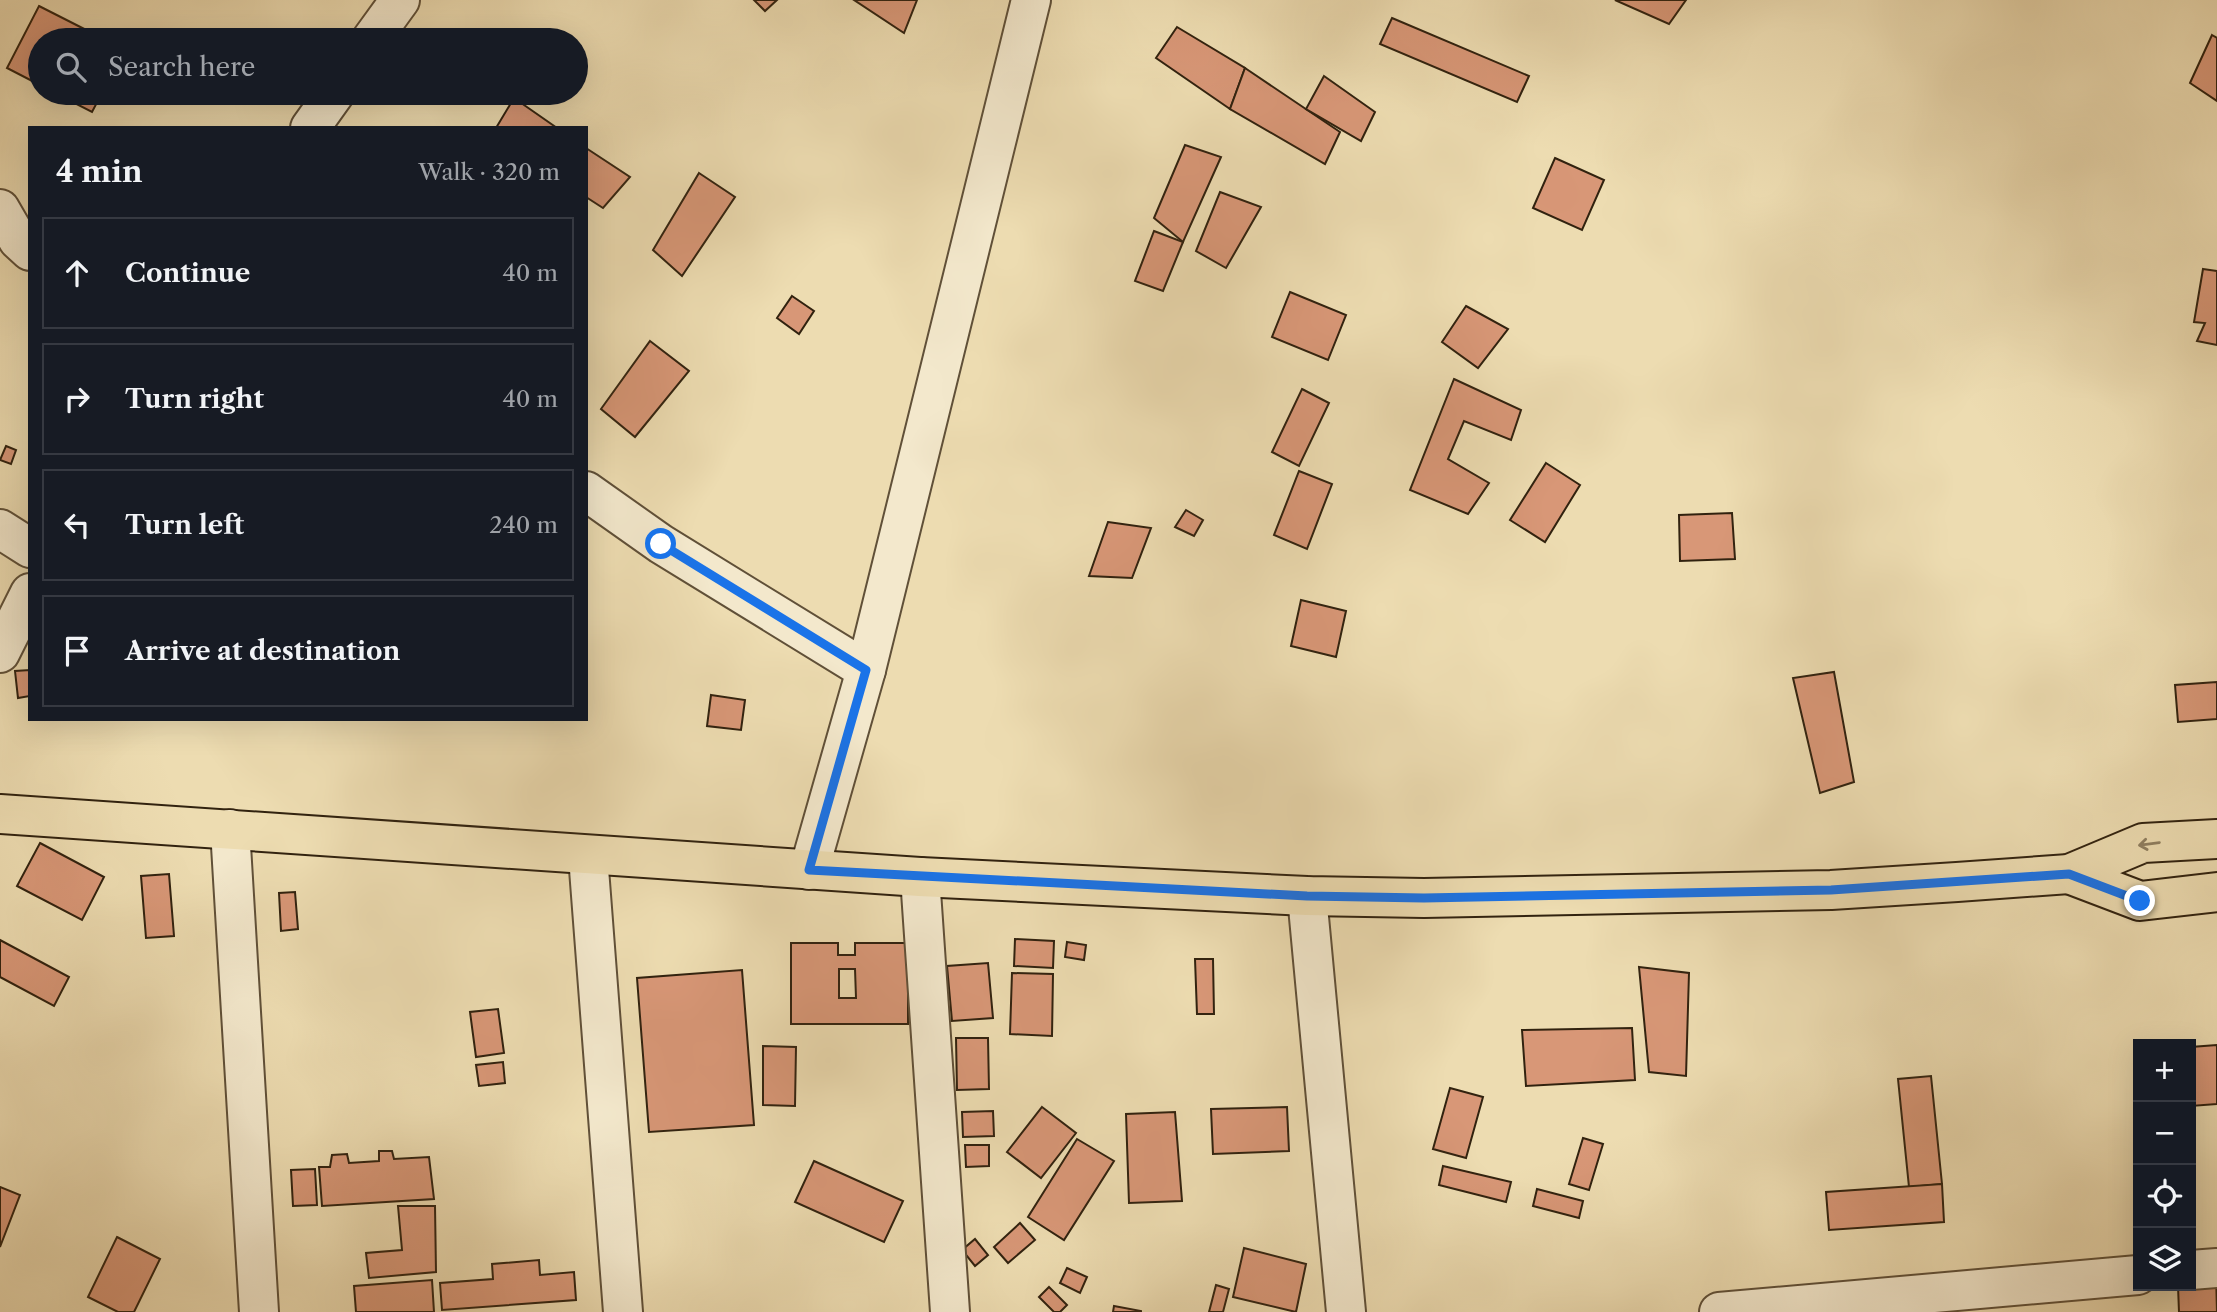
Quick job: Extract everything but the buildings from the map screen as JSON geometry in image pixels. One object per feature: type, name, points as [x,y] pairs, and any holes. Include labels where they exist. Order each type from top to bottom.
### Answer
[{"type":"main road","points":[[0,814],[920,877],[1307,896],[1424,898],[1831,890],[2069,874],[2143,843],[2217,839]]},
{"type":"main road","points":[[2069,874],[2140,901],[2217,892]]},
{"type":"street","points":[[380,28],[400,0]]},
{"type":"street","points":[[809,870],[866,670],[1031,0]]},
{"type":"street","points":[[311,126],[326,105]]},
{"type":"street","points":[[0,209],[18,240],[28,249]]},
{"type":"street","points":[[588,492],[661,544],[866,670]]},
{"type":"street","points":[[0,529],[28,547]]},
{"type":"street","points":[[0,653],[28,597]]},
{"type":"street","points":[[230,828],[259,1312]]},
{"type":"street","points":[[588,856],[623,1312]]},
{"type":"street","points":[[920,877],[950,1312]]},
{"type":"street","points":[[1307,896],[1346,1312]]},
{"type":"street","points":[[2196,1270],[2217,1268]]},
{"type":"street","points":[[1719,1312],[2133,1275]]},
{"type":"route","points":[[661,544],[866,670],[809,870],[1307,896],[1424,898],[1831,890],[2069,874],[2140,901]]}]
